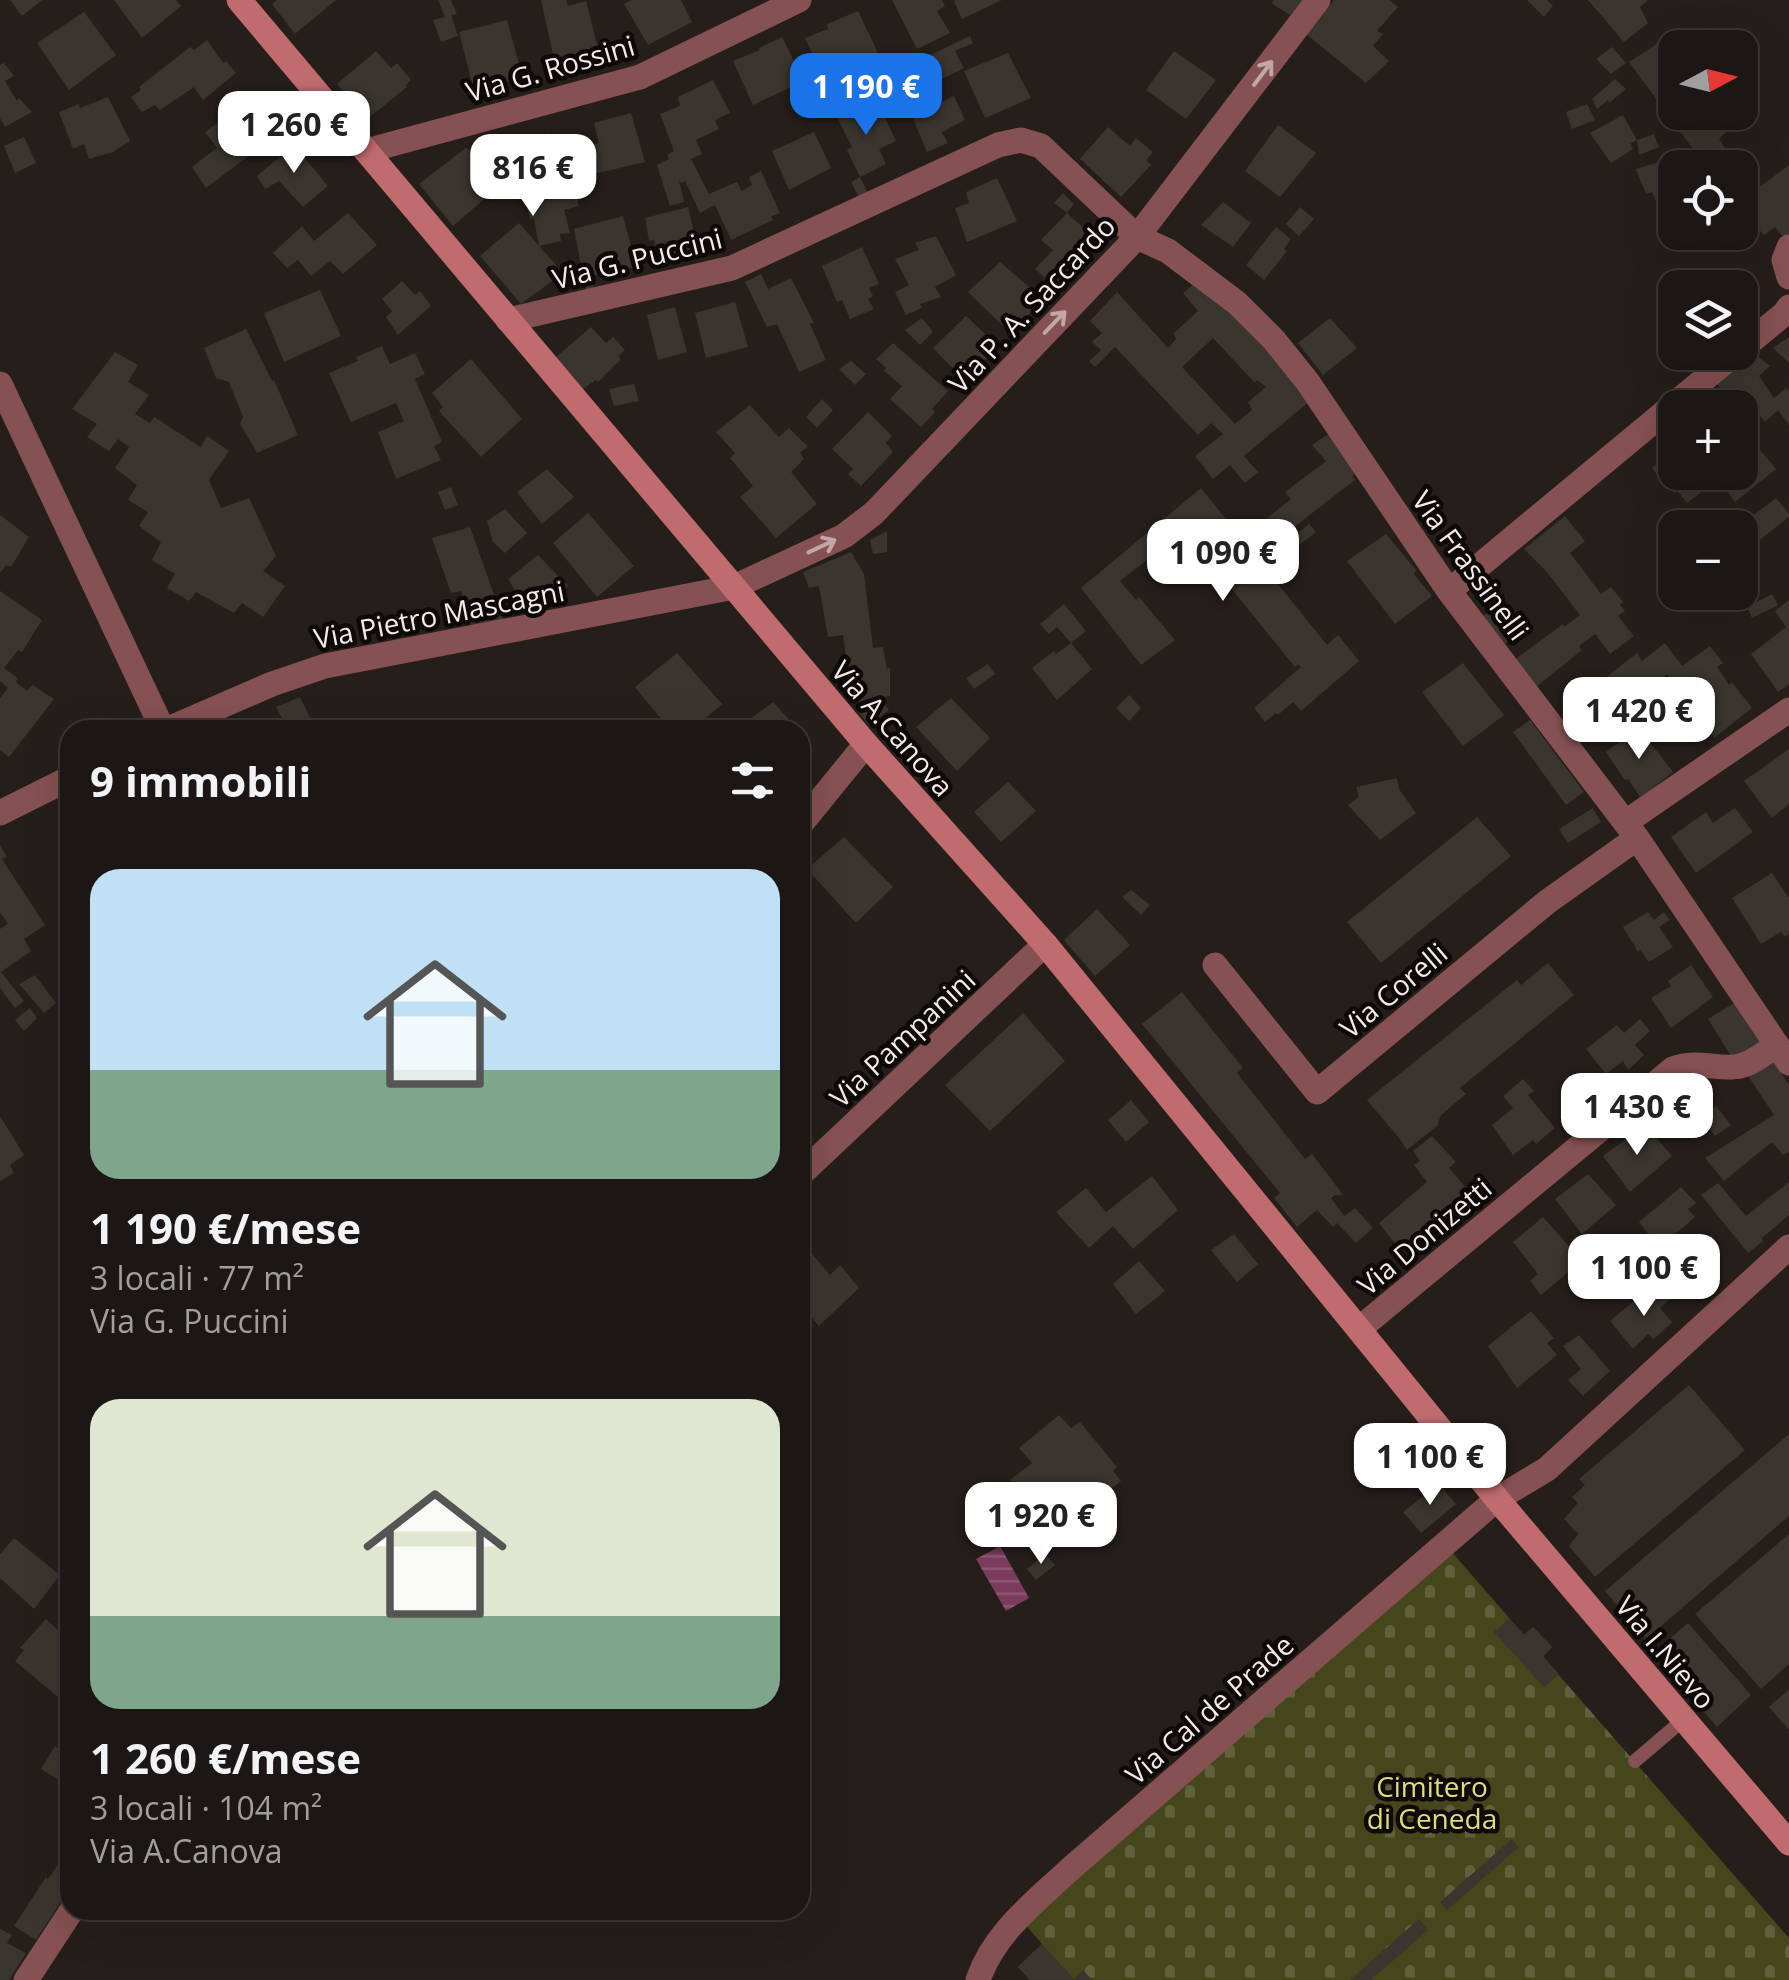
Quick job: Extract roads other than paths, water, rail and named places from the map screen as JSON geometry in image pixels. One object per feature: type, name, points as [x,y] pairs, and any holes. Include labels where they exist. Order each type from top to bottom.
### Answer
[{"type":"street","name":"Via A.Canova","points":[[239,0],[866,744],[1045,944],[1497,1499]]},
{"type":"street","name":"Via G. Rossini","points":[[366,151],[640,76],[798,0]]},
{"type":"street","name":"Via P. A. Saccardo","points":[[734,587],[844,536],[874,514],[1137,237],[1318,0]]},
{"type":"street","name":"Via G. Puccini","points":[[508,320],[732,268],[998,146],[1020,140],[1041,146],[1137,237]]},
{"type":"street","name":"Via Frassinelli","points":[[1137,237],[1168,251],[1237,302],[1307,380],[1449,591],[1632,830],[1783,1054]]},
{"type":"street","points":[[1789,247],[1784,260],[1789,277]]},
{"type":"street","points":[[1758,335],[1789,307]]},
{"type":"street","points":[[1449,591],[1715,370]]},
{"type":"street","points":[[0,384],[159,720]]},
{"type":"street","name":"Via Pietro Mascagni","points":[[187,720],[325,666],[734,587]]},
{"type":"street","points":[[1632,830],[1789,710]]},
{"type":"street","points":[[810,813],[866,744]]},
{"type":"street","points":[[0,814],[60,783]]},
{"type":"street","name":"Via Corelli","points":[[1215,966],[1317,1092],[1632,830]]},
{"type":"street","name":"Via Pampanini","points":[[810,1166],[1045,944]]},
{"type":"street","name":"Via Donizetti","points":[[1359,1329],[1673,1069],[1736,1067],[1783,1054]]},
{"type":"street","name":"Via Cal de Prade","points":[[978,1980],[996,1943],[1044,1894],[1497,1499],[1547,1470],[1789,1248]]},
{"type":"street","name":"Via I.Nievo","points":[[1497,1499],[1789,1843]]},
{"type":"street","points":[[26,1980],[65,1920]]},
{"type":"lane","points":[[1635,1761],[1683,1720]]},
{"type":"park label","name":"Cimitero di Ceneda","points":[[1432,1802]]}]
